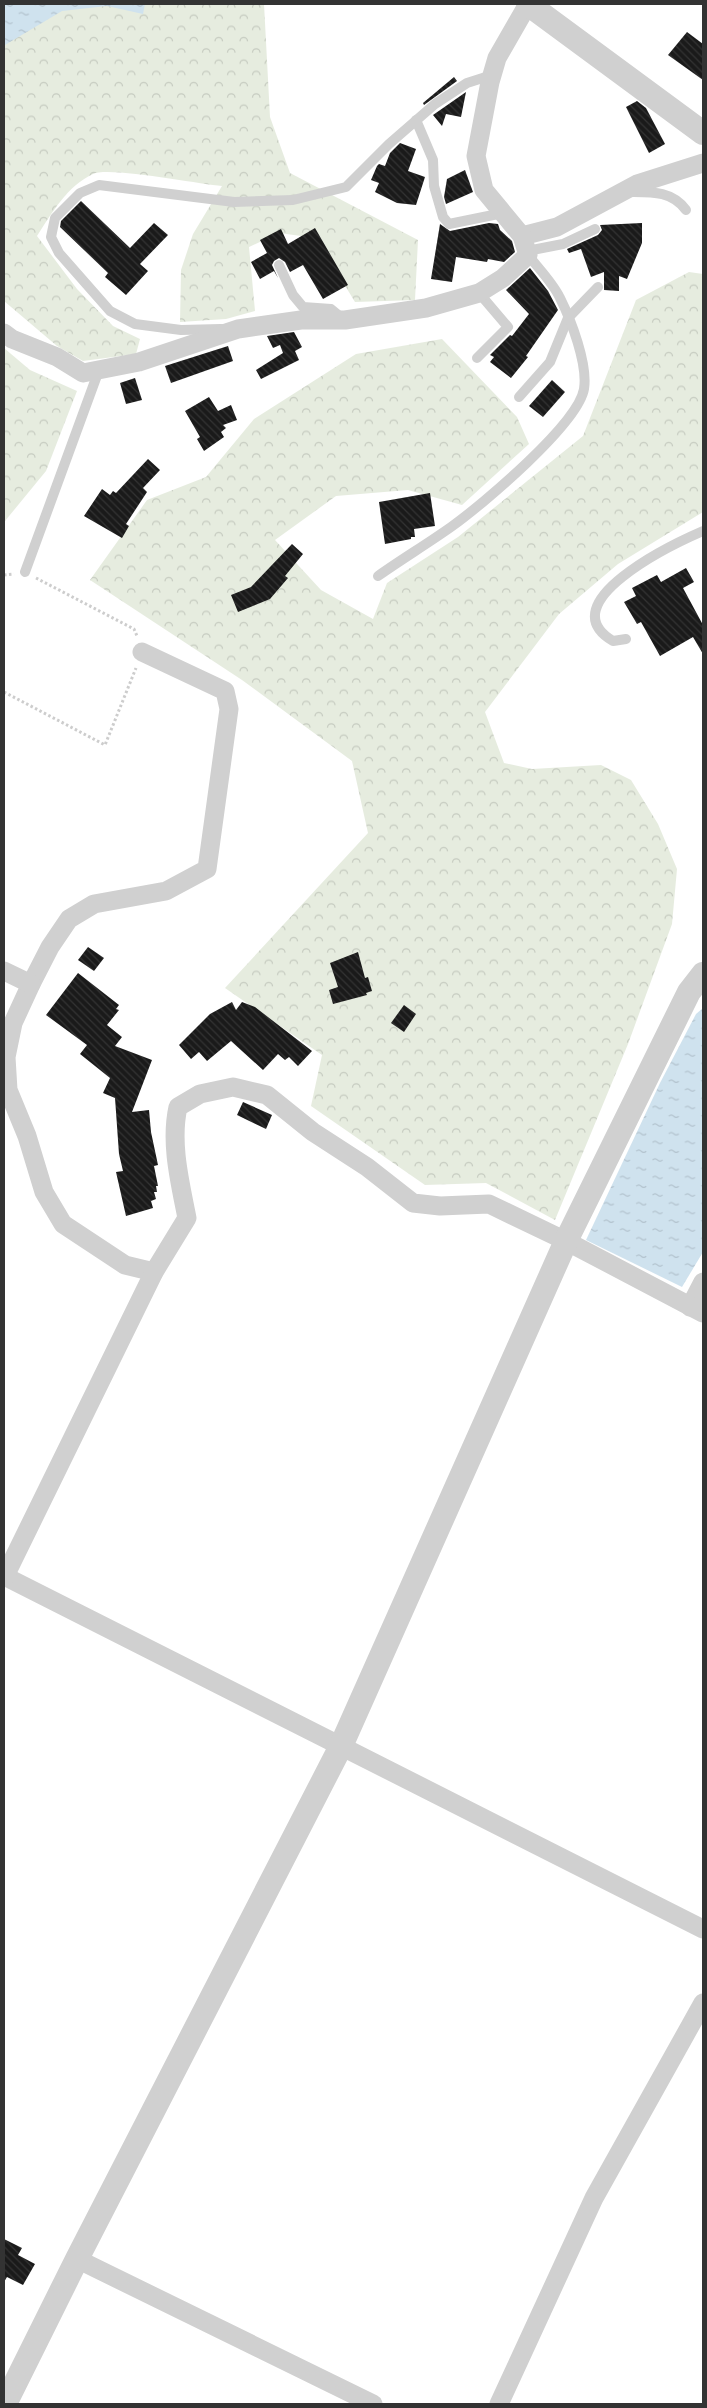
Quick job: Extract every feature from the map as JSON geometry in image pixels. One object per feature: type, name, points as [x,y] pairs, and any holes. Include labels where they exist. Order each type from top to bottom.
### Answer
[{"type":"street","points":[[526,247],[503,213],[484,190],[476,156],[492,75],[498,58],[528,4],[703,133]]},
{"type":"street","points":[[4,333],[12,339],[57,357],[83,373],[139,362],[238,329],[301,320],[345,320],[426,308],[480,293],[503,278],[526,247],[557,227],[637,184],[703,162]]},
{"type":"street","points":[[142,652],[225,691],[229,709],[207,869],[166,891],[94,904],[69,919],[50,947],[13,1023],[6,1057],[8,1090],[27,1136],[44,1192],[63,1224],[125,1265],[154,1272]]},
{"type":"street","points":[[4,971],[31,984]]},
{"type":"street","points":[[5,2404],[77,2258],[341,1746],[566,1241],[689,992],[703,974]]},
{"type":"street","points":[[703,1282],[696,1310],[566,1241],[489,1204],[440,1206],[413,1203],[367,1167],[313,1132],[266,1095],[233,1087],[200,1094],[178,1107],[174,1126],[178,1173],[187,1218],[154,1272],[4,1576],[703,1929]]},
{"type":"street","points":[[499,2404],[594,2198],[703,2003]]},
{"type":"street","points":[[77,2258],[373,2404]]},
{"type":"lane","points":[[238,329],[181,330],[135,324],[110,311],[58,253],[51,237],[55,218],[80,193],[99,185],[234,202],[293,200],[346,187],[389,144],[435,104],[467,83],[492,75]]},
{"type":"lane","points":[[416,120],[433,160],[434,186],[443,217],[449,224],[503,213]]},
{"type":"lane","points":[[622,192],[651,192],[678,199],[686,210]]},
{"type":"lane","points":[[378,576],[452,527],[511,477],[558,432],[577,407],[584,390],[585,370],[560,297],[526,247],[563,244],[595,229]]},
{"type":"lane","points":[[279,265],[293,295],[303,307],[331,310],[345,320]]},
{"type":"lane","points":[[520,398],[550,362],[568,318],[598,287]]},
{"type":"lane","points":[[477,358],[508,327],[480,293]]},
{"type":"lane","points":[[25,572],[99,370]]},
{"type":"lane","points":[[626,638],[613,641],[601,634],[595,622],[595,610],[605,594],[648,558],[703,531]]},
{"type":"path","points":[[4,692],[105,745],[142,652],[134,629],[25,572]]},
{"type":"green space","points":[[4,4],[264,4],[270,117],[290,173],[418,240],[415,300],[355,302],[316,238],[279,233],[249,247],[255,311],[226,319],[180,322],[181,270],[193,234],[222,186],[134,174],[102,172],[93,174],[75,186],[54,209],[37,236],[77,289],[113,326],[140,339],[136,354],[83,361],[57,346],[4,301]]},
{"type":"green space","points":[[689,272],[703,274],[703,512],[618,564],[559,614],[485,712],[504,763],[532,769],[601,765],[631,780],[658,824],[677,869],[672,924],[628,1044],[555,1220],[486,1183],[425,1185],[311,1106],[322,1055],[225,988],[368,833],[352,761],[242,680],[90,580],[147,500],[206,477],[254,419],[356,354],[442,339],[517,417],[529,444],[462,505],[408,490],[336,496],[275,540],[321,590],[373,619],[387,583],[458,537],[583,436],[636,300]]},
{"type":"green space","points":[[4,348],[30,370],[77,391],[46,471],[5,521]]},
{"type":"water","points":[[4,4],[145,4],[143,14],[107,6],[62,11],[5,45]]},
{"type":"water","points":[[703,1008],[703,1252],[682,1287],[586,1240],[660,1083],[696,1014]]},
{"type":"building","points":[[687,32],[703,44],[703,80],[668,55]]},
{"type":"building","points":[[454,77],[457,81],[424,105],[423,103]]},
{"type":"building","points":[[466,92],[461,117],[446,114],[442,126],[433,115]]},
{"type":"building","points":[[637,101],[646,108],[665,144],[649,153],[626,107]]},
{"type":"building","points":[[400,143],[416,149],[408,171],[425,177],[416,205],[397,203],[375,192],[379,183],[371,180],[377,166],[379,164],[385,166],[390,153]]},
{"type":"building","points":[[465,170],[473,192],[446,204],[444,197],[447,179]]},
{"type":"building","points":[[81,201],[130,248],[154,223],[168,235],[140,264],[148,271],[126,295],[105,277],[108,273],[60,227],[61,221]]},
{"type":"building","points":[[489,223],[498,224],[500,230],[512,241],[515,252],[504,262],[488,259],[487,262],[456,257],[452,282],[431,279],[440,224],[450,231]]},
{"type":"building","points":[[642,223],[642,243],[627,279],[619,276],[619,291],[604,290],[604,272],[591,277],[581,249],[569,253],[567,249],[598,235],[602,230],[600,225]]},
{"type":"building","points":[[315,228],[348,285],[323,299],[303,265],[290,272],[285,262],[279,258],[272,265],[278,278],[274,271],[260,279],[251,262],[267,253],[260,240],[281,229],[288,244]]},
{"type":"building","points":[[530,268],[548,291],[558,310],[526,356],[528,357],[511,378],[490,362],[494,357],[490,355],[510,335],[512,336],[529,314],[506,290]]},
{"type":"building","points":[[294,332],[302,347],[295,351],[299,360],[261,379],[256,370],[283,353],[280,345],[273,348],[267,336]]},
{"type":"building","points":[[228,346],[233,361],[171,383],[165,366]]},
{"type":"building","points":[[135,378],[142,400],[126,404],[120,383]]},
{"type":"building","points":[[552,380],[565,392],[543,417],[529,406]]},
{"type":"building","points":[[209,397],[218,411],[231,405],[237,420],[223,425],[226,428],[221,432],[224,437],[204,451],[197,439],[200,437],[185,411]]},
{"type":"building","points":[[148,459],[160,470],[143,488],[147,492],[126,524],[129,526],[122,538],[84,516],[102,489],[110,495],[113,491],[116,493]]},
{"type":"building","points":[[430,493],[435,526],[414,529],[415,537],[385,544],[379,502]]},
{"type":"building","points":[[292,544],[303,554],[285,576],[288,578],[270,599],[238,612],[231,595],[251,587]]},
{"type":"building","points":[[686,568],[694,582],[683,588],[703,625],[703,654],[693,637],[660,656],[641,622],[637,624],[624,602],[636,596],[632,588],[657,575],[661,582]]},
{"type":"building","points":[[88,947],[104,958],[94,971],[78,960]]},
{"type":"building","points":[[358,952],[365,978],[368,977],[372,991],[366,993],[367,995],[333,1004],[329,990],[338,987],[330,963]]},
{"type":"building","points":[[78,973],[119,1005],[116,1009],[119,1010],[107,1025],[122,1037],[115,1046],[152,1060],[132,1112],[149,1110],[151,1132],[158,1165],[154,1166],[158,1186],[156,1186],[157,1192],[154,1192],[156,1199],[151,1201],[153,1208],[126,1216],[116,1172],[123,1171],[119,1154],[115,1098],[103,1093],[110,1078],[80,1054],[87,1045],[46,1015]]},
{"type":"building","points":[[232,1002],[236,1010],[242,1002],[255,1007],[312,1051],[298,1066],[289,1057],[285,1060],[278,1054],[263,1070],[231,1041],[207,1061],[199,1052],[191,1059],[179,1045],[210,1014]]},
{"type":"building","points":[[404,1005],[416,1014],[404,1032],[391,1023]]},
{"type":"building","points":[[243,1102],[272,1115],[266,1129],[237,1115]]},
{"type":"building","points":[[4,2239],[22,2248],[18,2255],[35,2264],[23,2285],[7,2277],[4,2282]]}]
